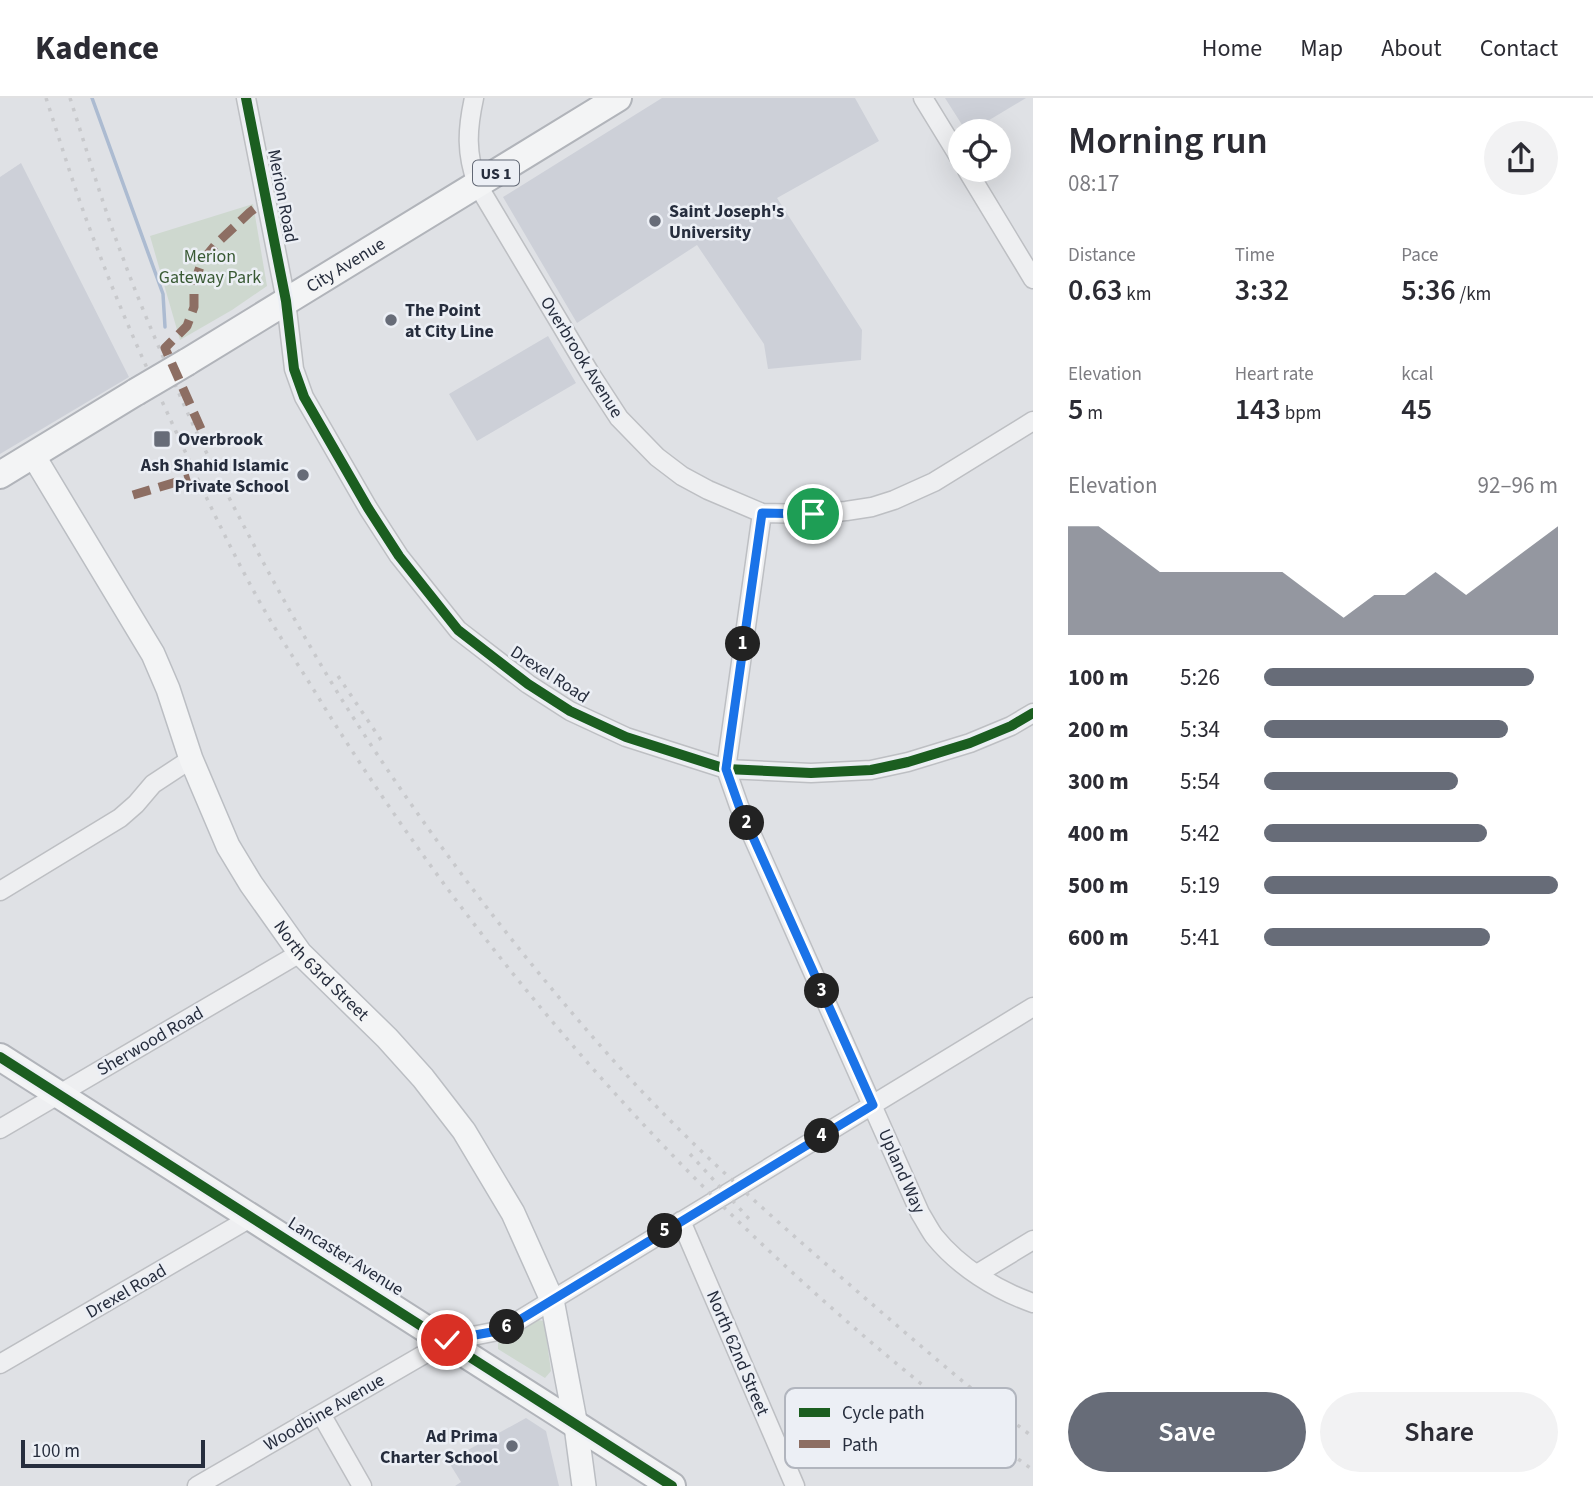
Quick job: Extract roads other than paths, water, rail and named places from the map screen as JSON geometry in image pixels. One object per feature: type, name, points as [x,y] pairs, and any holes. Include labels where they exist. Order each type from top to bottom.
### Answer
[{"type":"highway","name":"City Avenue","points":[[0,475],[618,98]]},
{"type":"highway","name":"Lancaster Avenue","points":[[0,1057],[672,1486]]},
{"type":"main road","name":"North 63rd Street","points":[[33,455],[153,653],[191,759],[228,846],[251,884],[300,953],[414,1068],[464,1131],[513,1213],[552,1300],[576,1426],[584,1486]]},
{"type":"street","name":"Merion Road","points":[[246,98],[286,301]]},
{"type":"street","name":"Overbrook Avenue","points":[[474,98],[468,139],[470,166],[477,184],[619,418],[657,457],[682,476],[762,513],[813,514],[872,507],[933,482],[1033,421]]},
{"type":"street","points":[[923,98],[948,139]]},
{"type":"street","points":[[974,182],[1033,279]]},
{"type":"street","name":"Drexel Road","points":[[286,301],[294,369],[304,397],[399,556],[458,630],[528,684],[570,711],[626,737],[726,769],[811,773],[871,770],[908,762],[959,747],[1011,726],[1033,713]]},
{"type":"street","name":"Upland Way","points":[[762,513],[726,769],[739,806],[920,1213],[932,1234],[950,1254],[977,1274],[1000,1289],[1033,1303]]},
{"type":"street","points":[[0,891],[120,818],[153,784],[191,759]]},
{"type":"street","name":"Sherwood Road","points":[[0,1129],[300,953]]},
{"type":"street","name":"Woodbine Avenue","points":[[197,1486],[447,1340],[503,1330],[1033,1007]]},
{"type":"street","name":"Drexel Road","points":[[0,1364],[252,1217]]},
{"type":"street","name":"North 62nd Street","points":[[681,1221],[785,1463]]},
{"type":"street","points":[[977,1274],[1033,1240]]},
{"type":"street","points":[[321,1414],[362,1486]]},
{"type":"street","name":"North 62nd Street","points":[[787,1468],[795,1486]]},
{"type":"waterway","points":[[92,98],[163,294],[165,327]]},
{"type":"railway","points":[[46,98],[82,209],[115,293],[218,522],[280,637],[385,800],[462,909],[546,1014],[634,1114],[727,1210],[825,1302],[927,1388]]},
{"type":"railway","points":[[70,98],[130,276],[208,456],[321,665],[405,796],[505,931],[642,1091],[732,1180],[971,1388]]},
{"type":"railway","points":[[338,676],[383,743]]},
{"type":"railway","points":[[690,1154],[751,1221]]},
{"type":"railway","points":[[1016,1424],[1033,1437]]},
{"type":"railway","points":[[1016,1457],[1033,1470]]},
{"type":"place","name":"Saint Joseph's University","points":[[655,221]]},
{"type":"place","name":"The Point at City Line","points":[[391,320]]},
{"type":"place","name":"Overbrook","points":[[162,439]]},
{"type":"place","name":"Ash Shahid Islamic Private School","points":[[303,475]]},
{"type":"place","name":"Ad Prima Charter School","points":[[512,1446]]},
{"type":"park label","name":"Merion Gateway Park","points":[[210,266]]}]
